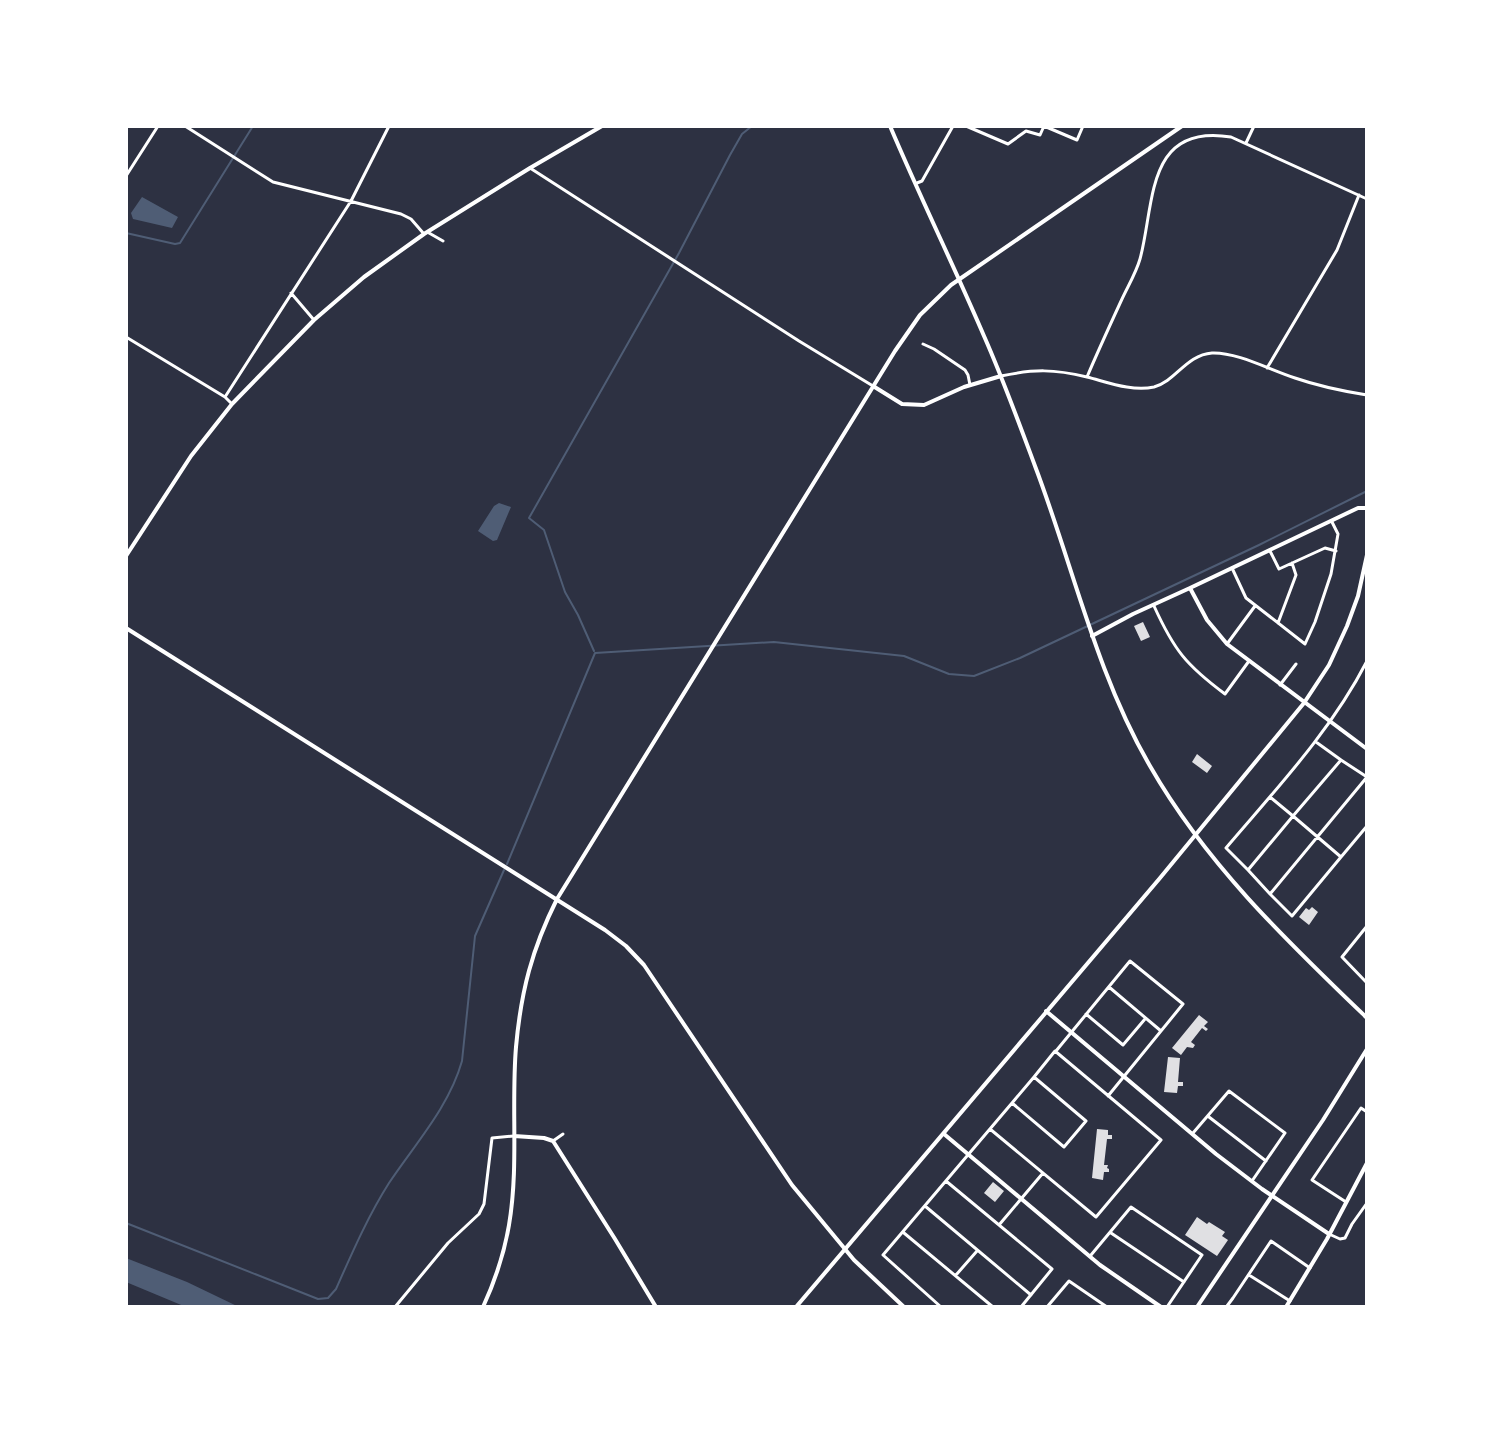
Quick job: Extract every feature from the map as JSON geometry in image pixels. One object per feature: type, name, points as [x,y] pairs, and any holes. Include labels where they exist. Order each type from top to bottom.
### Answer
[{"type":"street","points":[[126,176],[158,126]]},
{"type":"street","points":[[185,126],[273,182],[401,214],[426,233],[443,241]]},
{"type":"street","points":[[225,397],[351,201],[389,126]]},
{"type":"street","points":[[126,556],[191,456],[232,404],[314,320],[364,277],[426,233],[602,126]]},
{"type":"street","points":[[890,126],[1001,376],[1037,470],[1092,636],[1149,765],[1195,835],[1235,884],[1367,1018]]},
{"type":"street","points":[[915,183],[922,181],[953,126]]},
{"type":"street","points":[[966,126],[1008,144],[1026,131],[1040,135],[1044,126],[1077,140],[1083,126]]},
{"type":"street","points":[[483,1307],[502,1258],[509,1225],[513,1189],[516,1048],[526,977],[536,944],[557,899],[873,386],[920,315],[969,272],[1182,126]]},
{"type":"street","points":[[1246,143],[1254,126]]},
{"type":"street","points":[[1087,377],[1139,262],[1155,178],[1171,152],[1183,143],[1193,138],[1220,135],[1246,143],[1367,199]]},
{"type":"street","points":[[530,168],[902,404],[913,406],[934,402],[970,385],[1032,370],[1064,371],[1150,388],[1162,384],[1191,360],[1211,353],[1232,356],[1330,388],[1367,395]]},
{"type":"street","points":[[1267,368],[1337,250],[1359,195]]},
{"type":"street","points":[[291,293],[314,320]]},
{"type":"street","points":[[126,337],[232,404]]},
{"type":"street","points":[[923,344],[965,370],[970,385]]},
{"type":"street","points":[[1092,636],[1358,508],[1367,508]]},
{"type":"street","points":[[1232,568],[1246,598],[1305,644],[1326,595],[1336,551],[1338,534],[1332,522]]},
{"type":"street","points":[[1270,551],[1279,569],[1325,548],[1336,551]]},
{"type":"street","points":[[796,1307],[1304,703],[1329,665],[1347,626],[1358,596],[1367,555]]},
{"type":"street","points":[[1278,624],[1296,575],[1292,563]]},
{"type":"street","points":[[1190,588],[1207,620],[1227,644],[1367,749]]},
{"type":"street","points":[[1153,604],[1181,656],[1198,674],[1225,694],[1249,661]]},
{"type":"street","points":[[1227,644],[1255,606]]},
{"type":"street","points":[[126,628],[515,872],[626,946],[644,965],[792,1185],[844,1249],[904,1307]]},
{"type":"street","points":[[1367,661],[1316,742],[1226,848],[1292,916],[1367,826]]},
{"type":"street","points":[[1280,685],[1296,664]]},
{"type":"street","points":[[1270,894],[1367,777],[1316,742]]},
{"type":"street","points":[[1248,870],[1341,760]]},
{"type":"street","points":[[1270,797],[1341,857]]},
{"type":"street","points":[[1367,926],[1342,957],[1367,983]]},
{"type":"street","points":[[941,1307],[883,1255],[1130,961],[1183,1004],[1108,1096]]},
{"type":"street","points":[[1109,987],[1161,1031]]},
{"type":"street","points":[[1046,1011],[1192,1135],[1329,1234],[1345,1238],[1367,1203]]},
{"type":"street","points":[[1086,1014],[1123,1045],[1145,1019]]},
{"type":"street","points":[[1197,1307],[1367,1049]]},
{"type":"street","points":[[990,1129],[1096,1217],[1161,1140],[1055,1051]]},
{"type":"street","points":[[1012,1103],[1064,1147],[1086,1121],[1034,1077]]},
{"type":"street","points":[[1192,1135],[1229,1091],[1285,1133],[1252,1181]]},
{"type":"street","points":[[1346,1202],[1312,1180],[1361,1108],[1367,1112]]},
{"type":"street","points":[[1208,1116],[1266,1161]]},
{"type":"street","points":[[553,1141],[563,1134]]},
{"type":"street","points":[[944,1134],[1090,1257],[1161,1307]]},
{"type":"street","points":[[395,1307],[448,1243],[479,1214],[484,1204],[492,1138],[514,1136],[553,1141],[656,1307]]},
{"type":"street","points":[[1286,1307],[1367,1163]]},
{"type":"street","points":[[999,1225],[1043,1173]]},
{"type":"street","points":[[946,1181],[1052,1269],[1021,1307]]},
{"type":"street","points":[[925,1206],[1031,1295]]},
{"type":"street","points":[[1090,1257],[1131,1207],[1202,1255],[1167,1307]]},
{"type":"street","points":[[903,1232],[993,1307]]},
{"type":"street","points":[[1110,1233],[1184,1282]]},
{"type":"street","points":[[1229,1307],[1271,1241],[1310,1268]]},
{"type":"street","points":[[956,1275],[977,1251]]},
{"type":"street","points":[[1248,1274],[1290,1301]]},
{"type":"street","points":[[1050,1306],[1069,1281],[1107,1307]]},
{"type":"street","points":[[930,1307],[934,1302]]},
{"type":"water","points":[[142,197],[178,217],[172,228],[133,219],[131,213]]},
{"type":"water","points":[[499,503],[511,507],[497,540],[493,541],[478,531]]},
{"type":"water","points":[[126,1258],[239,1307],[186,1307],[126,1282]]},
{"type":"building","points":[[1143,622],[1150,637],[1141,641],[1134,626]]},
{"type":"building","points":[[1197,754],[1212,766],[1207,773],[1192,762]]},
{"type":"building","points":[[1312,907],[1318,912],[1309,925],[1299,917],[1306,908],[1309,910]]},
{"type":"building","points":[[1199,1015],[1208,1022],[1204,1026],[1208,1029],[1202,1028],[1191,1042],[1195,1045],[1193,1048],[1187,1047],[1181,1055],[1172,1048]]},
{"type":"building","points":[[1168,1057],[1180,1058],[1178,1082],[1183,1082],[1183,1086],[1178,1086],[1177,1093],[1164,1092]]},
{"type":"building","points":[[1097,1129],[1108,1130],[1108,1135],[1112,1135],[1112,1139],[1107,1139],[1104,1165],[1108,1165],[1109,1172],[1104,1172],[1103,1180],[1092,1178]]},
{"type":"building","points":[[993,1182],[1004,1191],[995,1202],[984,1193]]},
{"type":"building","points":[[1197,1217],[1225,1232],[1222,1236],[1228,1240],[1217,1256],[1185,1235]]},
{"type":"waterway","points":[[126,233],[180,243],[253,126]]},
{"type":"waterway","points":[[594,651],[565,592],[544,530],[529,518],[679,253],[730,155],[742,134],[752,126]]},
{"type":"waterway","points":[[507,864],[595,653],[774,642],[904,656],[949,674],[974,676],[1020,658],[1367,491]]},
{"type":"waterway","points":[[126,1223],[318,1299],[328,1298],[336,1289],[381,1196],[440,1110],[456,1078],[462,1061],[475,936],[504,870]]}]
